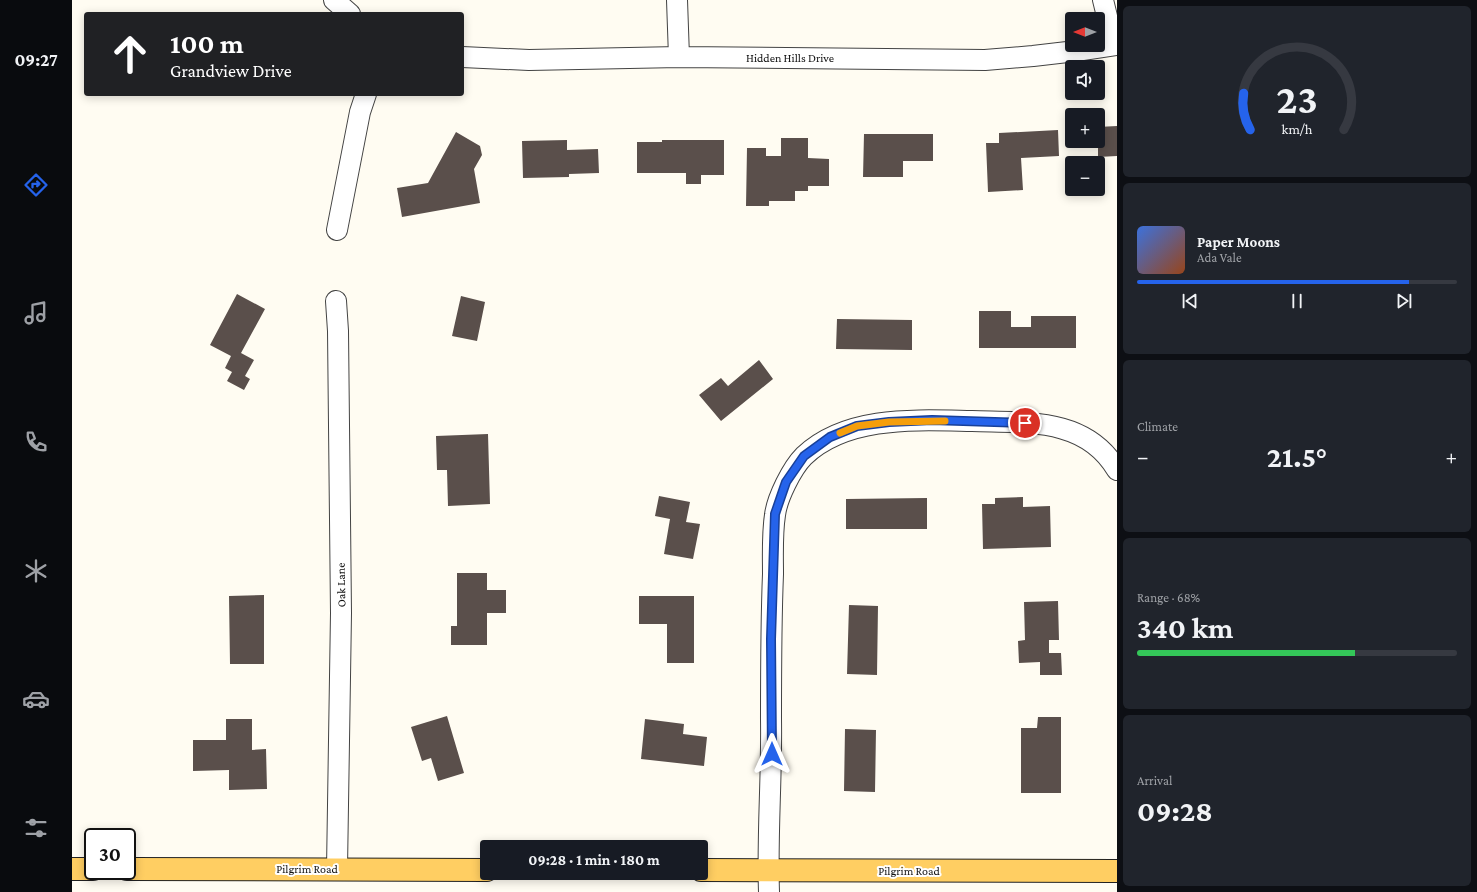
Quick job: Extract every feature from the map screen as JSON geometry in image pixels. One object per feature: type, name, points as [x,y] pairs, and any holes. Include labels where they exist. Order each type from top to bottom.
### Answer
[{"type":"main road","points":[[72,869],[84,869]]},
{"type":"main road","name":"Pilgrim Road","points":[[136,869],[480,870]]},
{"type":"main road","name":"Pilgrim Road","points":[[708,870],[1117,871]]},
{"type":"street","points":[[334,0],[348,12]]},
{"type":"street","points":[[677,0],[679,57]]},
{"type":"street","points":[[1103,0],[1115,45]]},
{"type":"street","name":"Hidden Hills Drive","points":[[464,57],[529,60],[679,57],[985,60],[1047,55],[1115,45]]},
{"type":"street","points":[[337,230],[357,127],[365,96]]},
{"type":"street","name":"Oak Lane","points":[[336,301],[338,331],[341,605],[337,869]]},
{"type":"street","points":[[769,892],[768,871],[772,754],[771,639],[775,514],[786,482],[804,456],[830,437],[857,426],[889,422],[932,420],[1040,423],[1066,429],[1089,440],[1114,466]]},
{"type":"building","points":[[1117,126],[1117,156],[1098,156],[1098,148],[1105,148],[1105,127]]},
{"type":"building","points":[[1058,130],[1059,156],[1021,158],[1023,190],[988,192],[986,143],[999,143],[999,133]]},
{"type":"building","points":[[456,132],[480,146],[482,155],[474,169],[480,203],[402,217],[397,188],[428,183]]},
{"type":"building","points":[[864,134],[933,134],[933,161],[903,161],[903,177],[863,177]]},
{"type":"building","points":[[781,138],[808,138],[808,158],[829,159],[829,186],[808,186],[808,191],[795,191],[795,201],[769,201],[769,206],[746,206],[747,148],[766,148],[766,156],[781,156]]},
{"type":"building","points":[[567,140],[567,150],[598,149],[599,173],[569,174],[569,177],[523,178],[522,141]]},
{"type":"building","points":[[662,140],[724,140],[724,175],[701,175],[701,184],[686,184],[686,173],[637,173],[637,142],[662,142]]},
{"type":"building","points":[[237,294],[265,309],[241,353],[254,360],[245,376],[250,379],[244,390],[227,381],[232,372],[225,368],[231,356],[210,345]]},
{"type":"building","points":[[461,296],[485,302],[477,341],[452,336]]},
{"type":"building","points":[[979,311],[1011,311],[1011,327],[1031,327],[1031,316],[1076,316],[1076,348],[979,348]]},
{"type":"building","points":[[837,319],[912,320],[912,350],[836,349]]},
{"type":"building","points":[[759,360],[773,379],[721,421],[699,395],[721,378],[728,386]]},
{"type":"building","points":[[488,434],[490,504],[448,506],[447,470],[437,470],[436,436]]},
{"type":"building","points":[[659,496],[690,502],[686,522],[700,524],[693,559],[664,554],[670,519],[655,516]]},
{"type":"building","points":[[1023,497],[1023,507],[1050,506],[1051,547],[983,549],[982,504],[995,504],[995,498]]},
{"type":"building","points":[[927,498],[927,529],[846,529],[846,499]]},
{"type":"building","points":[[457,573],[487,573],[487,590],[506,590],[506,613],[487,613],[487,645],[451,645],[451,626],[457,626]]},
{"type":"building","points":[[264,595],[264,664],[230,664],[229,596]]},
{"type":"building","points":[[639,596],[694,596],[694,663],[667,663],[667,624],[639,624]]},
{"type":"building","points":[[1058,601],[1059,640],[1049,640],[1049,653],[1061,653],[1062,675],[1040,675],[1040,662],[1019,663],[1018,641],[1025,640],[1024,602]]},
{"type":"building","points":[[849,605],[878,606],[877,675],[847,674]]},
{"type":"building","points":[[447,716],[464,773],[438,781],[431,758],[422,761],[411,727]]},
{"type":"building","points":[[1038,717],[1061,717],[1061,793],[1021,793],[1021,728],[1037,728]]},
{"type":"building","points":[[226,719],[252,719],[252,750],[266,749],[267,789],[229,790],[229,770],[193,771],[193,740],[226,740]]},
{"type":"building","points":[[645,719],[684,724],[683,734],[707,737],[704,766],[641,759]]},
{"type":"building","points":[[845,729],[876,730],[875,792],[844,791]]},
{"type":"slow traffic","points":[[840,433],[857,426],[889,422],[932,420],[945,421]]},
{"type":"route","points":[[772,754],[771,639],[775,514],[786,482],[804,456],[830,437],[857,426],[889,422],[932,420],[1025,423]]}]
